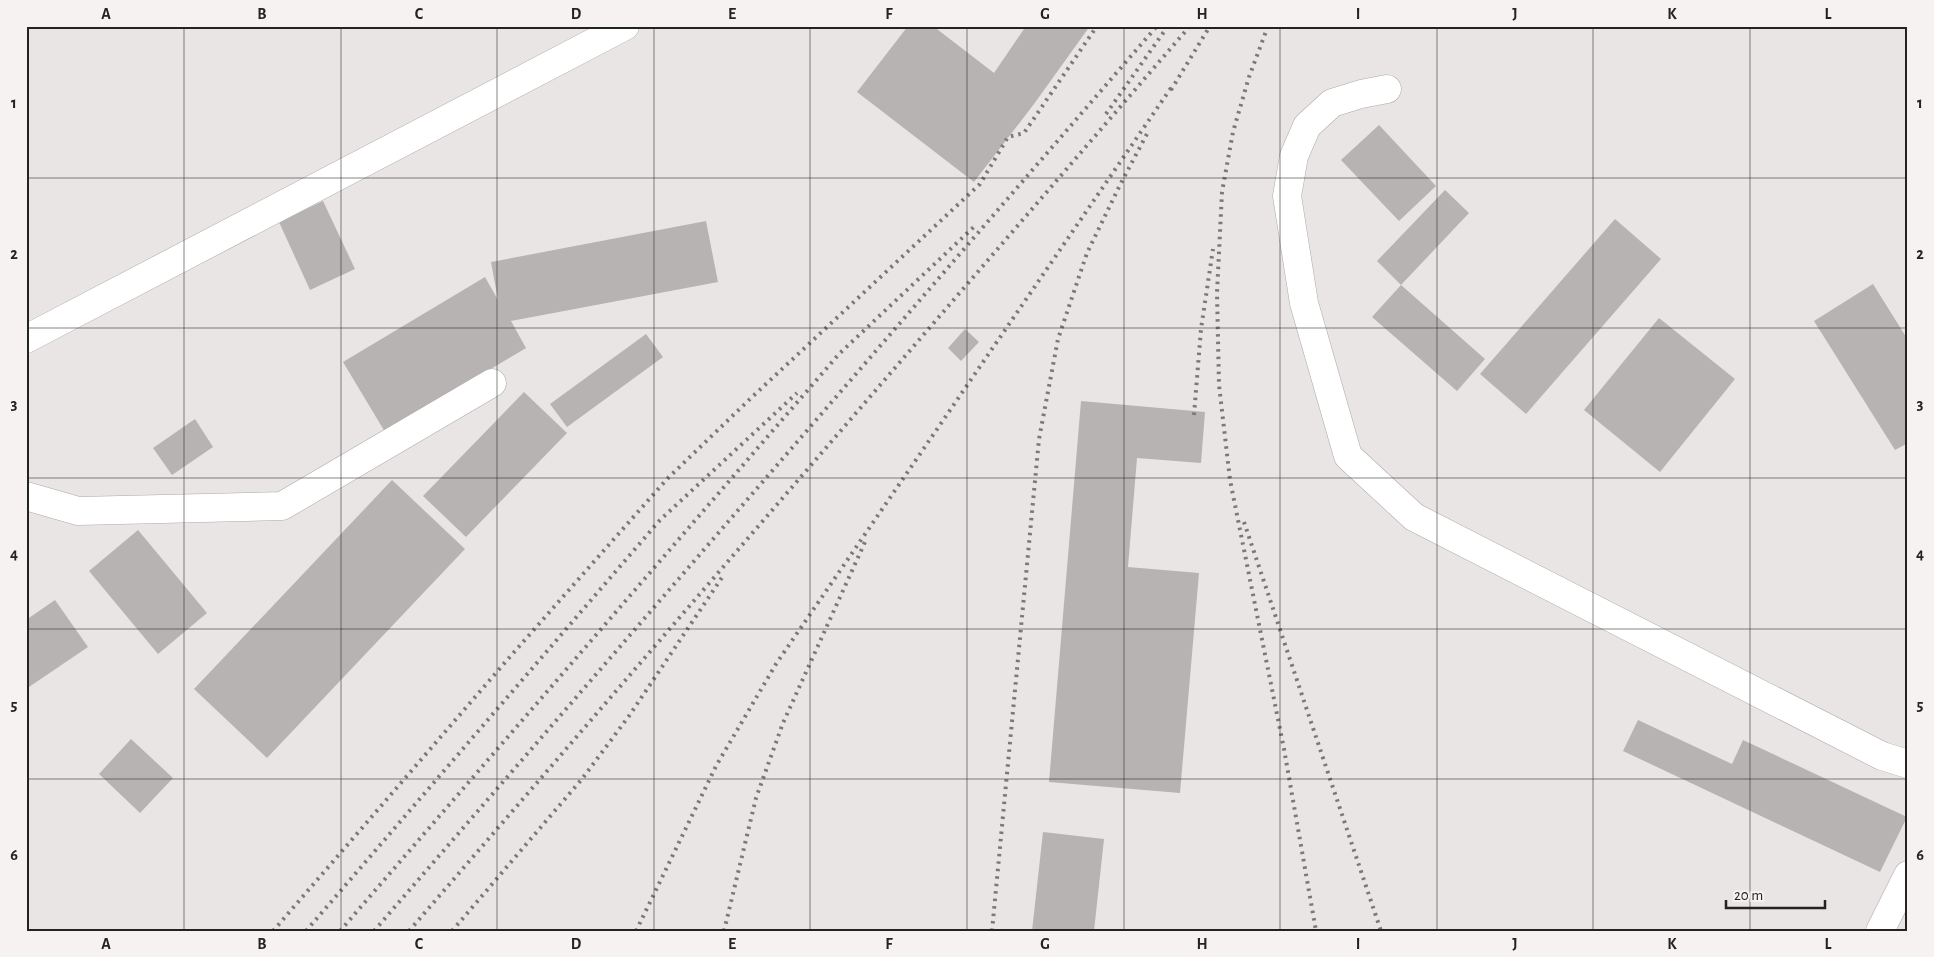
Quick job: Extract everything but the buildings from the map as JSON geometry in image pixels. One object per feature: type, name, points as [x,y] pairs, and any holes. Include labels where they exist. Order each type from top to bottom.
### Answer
[{"type":"lane","points":[[26,339],[625,26]]},
{"type":"lane","points":[[1387,89],[1361,94],[1332,103],[1307,126],[1294,156],[1287,196],[1304,303],[1348,456],[1414,517],[1882,756],[1908,764]]},
{"type":"lane","points":[[26,496],[78,511],[282,506],[492,384]]},
{"type":"lane","points":[[1880,931],[1908,875]]},
{"type":"railway","points":[[273,931],[508,659],[667,479],[980,184],[1008,137],[1024,133],[1097,26]]},
{"type":"railway","points":[[374,931],[1157,26]]},
{"type":"railway","points":[[1106,114],[1168,26]]},
{"type":"railway","points":[[409,931],[1190,26]]},
{"type":"railway","points":[[1171,90],[1210,26]]},
{"type":"railway","points":[[1268,26],[1249,77],[1233,132],[1222,192],[1217,293],[1219,385],[1230,480],[1284,749],[1316,931]]},
{"type":"railway","points":[[636,931],[716,766],[776,664],[1173,85]]},
{"type":"railway","points":[[992,931],[1039,439],[1058,339],[1087,253],[1148,132]]},
{"type":"railway","points":[[340,931],[839,354],[977,224]]},
{"type":"railway","points":[[1194,415],[1201,329],[1213,249]]},
{"type":"railway","points":[[306,931],[660,520],[797,393]]},
{"type":"railway","points":[[1244,522],[1381,931]]},
{"type":"railway","points":[[724,931],[756,798],[783,723],[865,542]]},
{"type":"railway","points":[[452,931],[582,779],[629,716],[723,576]]}]
